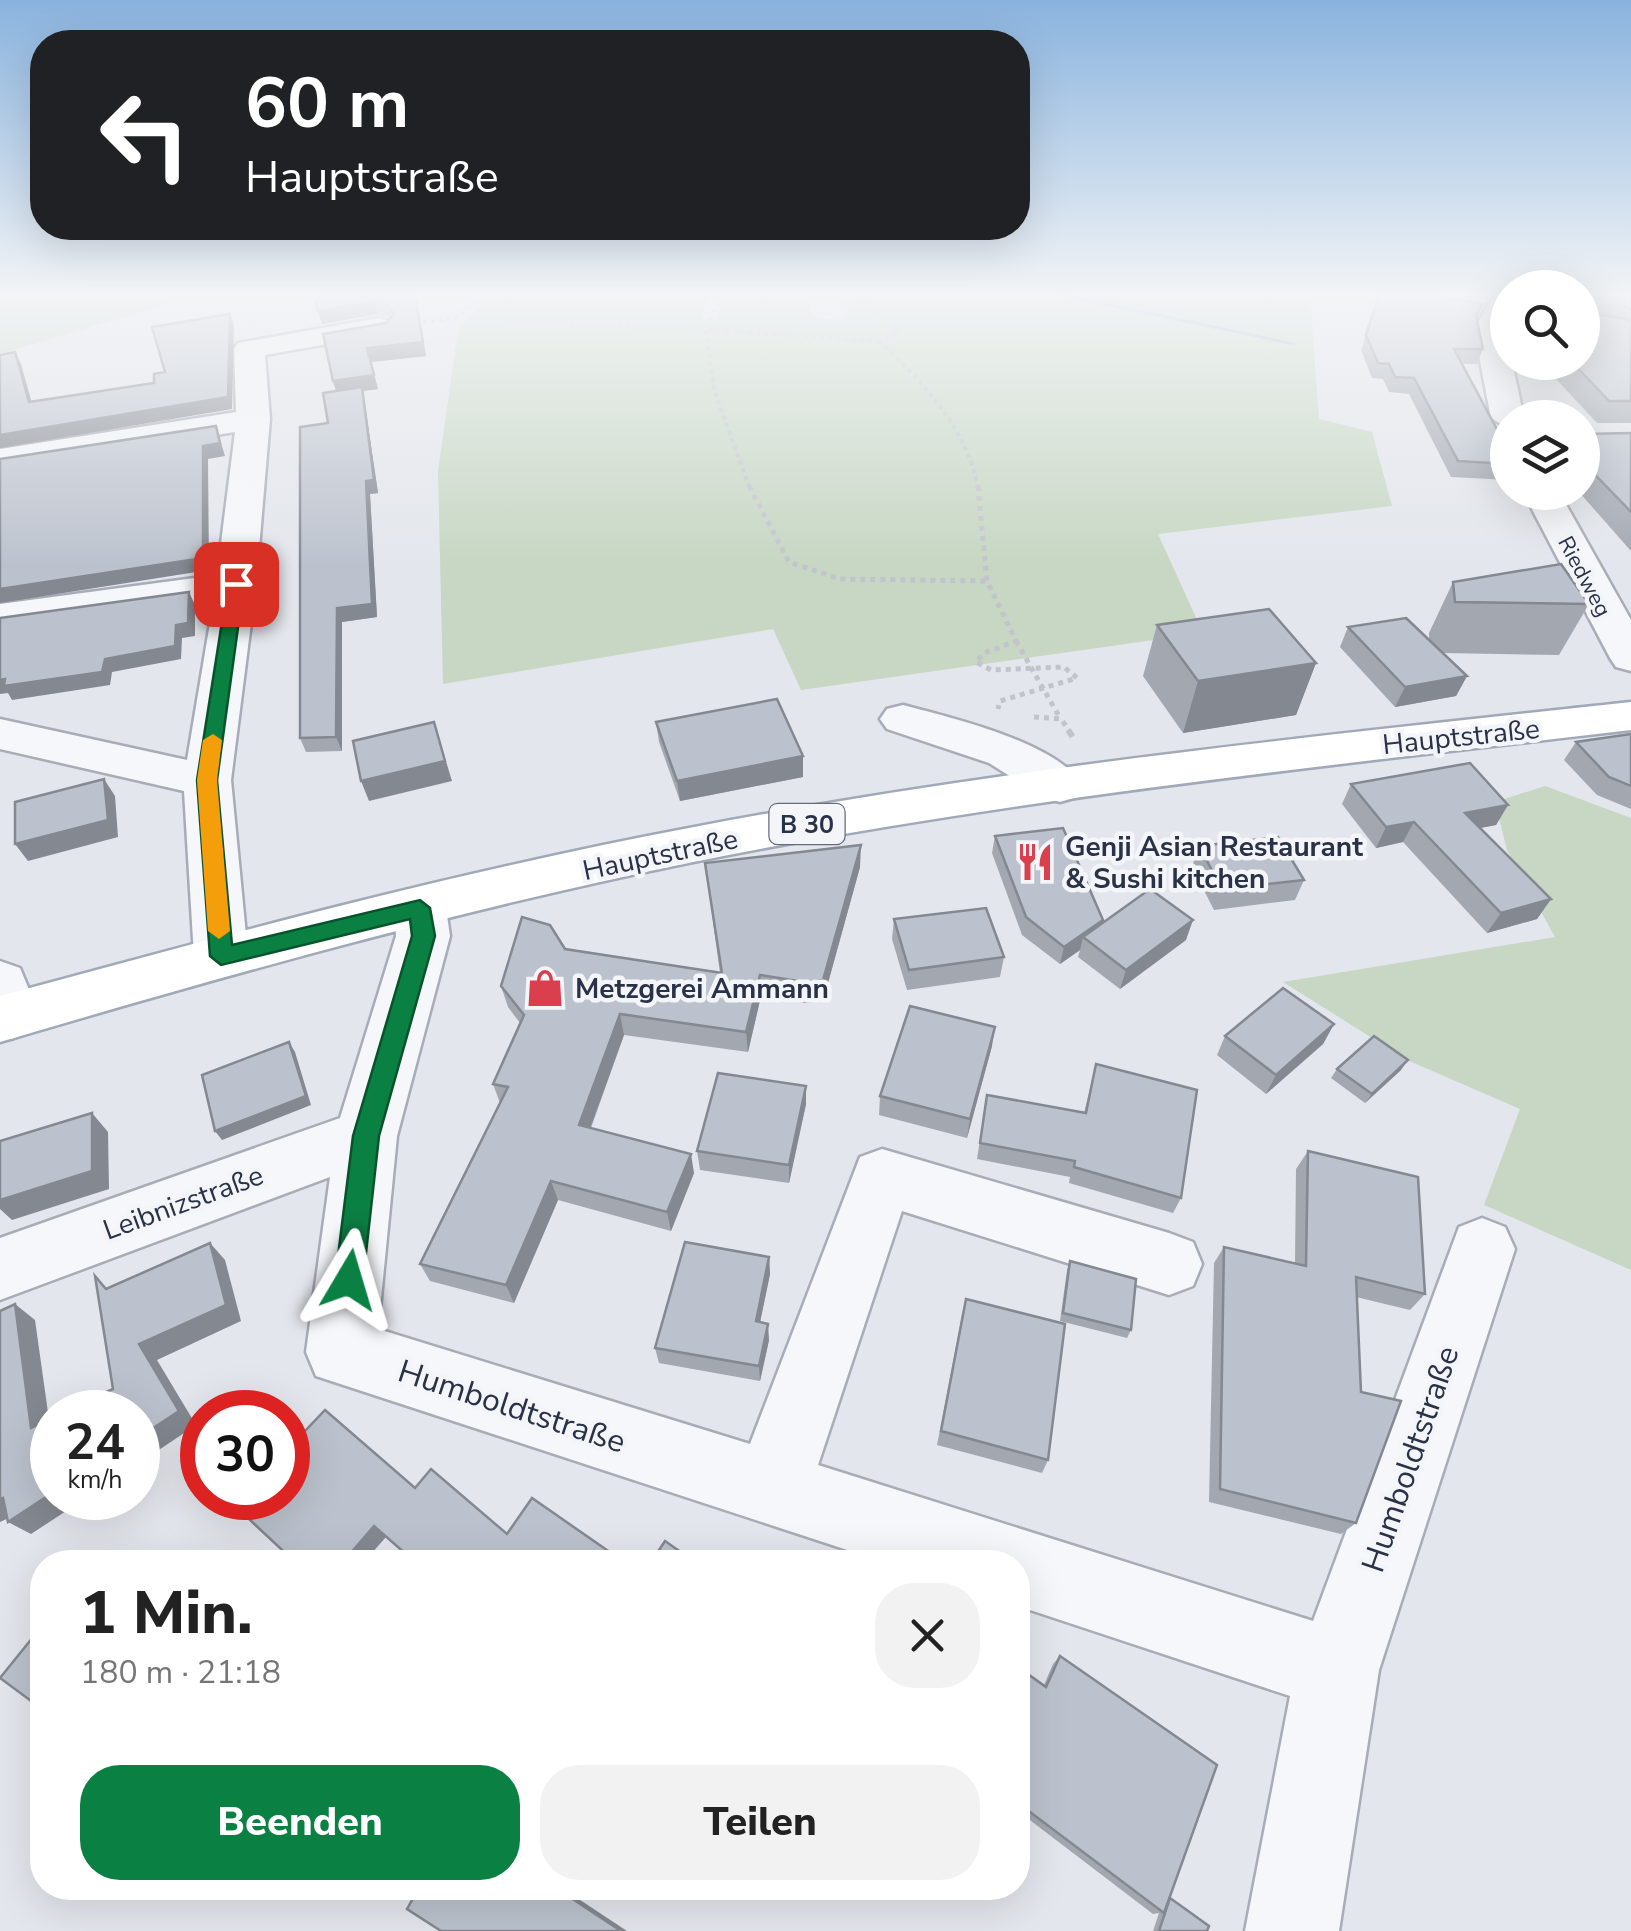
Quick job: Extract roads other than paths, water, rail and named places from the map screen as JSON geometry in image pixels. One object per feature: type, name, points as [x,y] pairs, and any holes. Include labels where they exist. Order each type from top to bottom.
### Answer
[{"type":"main road","name":"Hauptstraße","points":[[4,1006],[786,827],[1080,783],[1631,716]]},
{"type":"street","points":[[221,956],[207,780],[236,584],[253,418],[251,385]]},
{"type":"street","points":[[0,459],[253,418]]},
{"type":"street","name":"Riedweg","points":[[1551,510],[1631,658]]},
{"type":"street","points":[[0,616],[236,584]]},
{"type":"street","points":[[903,719],[1005,752],[1080,783]]},
{"type":"street","points":[[0,734],[207,780]]},
{"type":"street","name":"Humboldtstraße","points":[[420,908],[424,936],[366,1136],[341,1352],[966,1550]]},
{"type":"street","name":"Leibnizstraße","points":[[0,1268],[366,1136]]},
{"type":"street","points":[[772,1488],[882,1177],[1168,1264]]},
{"type":"street","name":"Humboldtstraße","points":[[1292,1931],[1337,1670],[1482,1249]]},
{"type":"street","points":[[1030,1571],[1337,1670]]},
{"type":"place","name":"Genji Asian Restaurant & Sushi kitchen","points":[[1035,862]]},
{"type":"place","name":"Metzgerei Ammann","points":[[545,988]]}]
